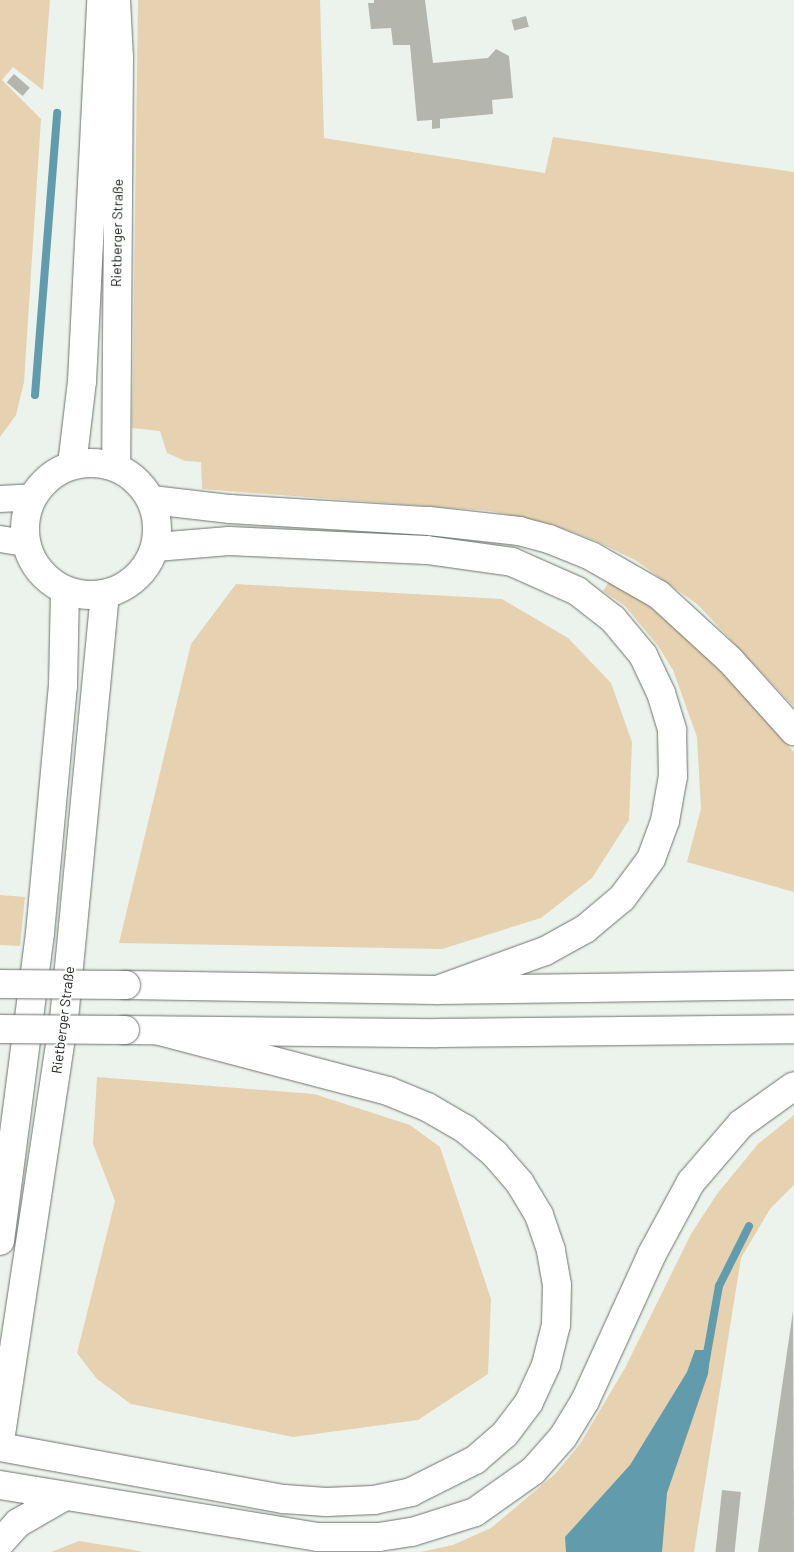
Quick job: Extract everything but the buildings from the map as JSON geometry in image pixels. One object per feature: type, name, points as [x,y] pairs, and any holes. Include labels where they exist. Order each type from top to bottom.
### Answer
[{"type":"main road","name":"Rietberger Straße","points":[[72,465],[82,381],[101,0]]},
{"type":"main road","name":"Rietberger Straße","points":[[116,0],[119,57],[116,467]]},
{"type":"main road","points":[[102,463],[116,467],[137,481],[152,500],[158,523],[156,547],[145,569],[128,586],[105,595],[85,596],[65,591],[47,580],[13,541],[25,519],[33,497],[50,477],[72,465],[102,463]]},
{"type":"main road","points":[[152,500],[230,509],[429,521],[519,531],[549,539],[591,556],[659,595],[730,660],[794,731]]},
{"type":"main road","points":[[156,547],[229,541],[427,550],[512,562],[577,591],[613,619],[643,654],[661,693],[672,730],[674,776],[665,821],[651,859],[622,898],[585,928],[545,950],[437,990]]},
{"type":"main road","points":[[0,1241],[40,933],[63,686],[65,591]]},
{"type":"main road","name":"Rietberger Straße","points":[[0,1441],[64,1019],[105,595]]},
{"type":"main road","points":[[0,984],[437,990],[794,985]]},
{"type":"main road","points":[[0,1029],[436,1033],[794,1029]]},
{"type":"main road","points":[[0,1446],[284,1499],[326,1502],[374,1500],[411,1492],[475,1460],[505,1434],[529,1402],[546,1365],[556,1325],[557,1285],[551,1250],[538,1215],[520,1183],[495,1154],[465,1129],[435,1112],[388,1091],[160,1031]]},
{"type":"main road","points":[[0,1485],[288,1532],[349,1538],[412,1532],[474,1512],[533,1471],[564,1437],[585,1401],[652,1254],[691,1182],[741,1124],[794,1086]]},
{"type":"main road","points":[[0,1543],[18,1523],[65,1496]]},
{"type":"street","points":[[0,499],[33,497]]},
{"type":"shaded area","points":[[0,0],[50,0],[43,90],[13,67],[2,80],[41,119],[24,382],[16,415],[0,437]]},
{"type":"shaded area","points":[[138,0],[320,0],[324,138],[545,173],[553,137],[794,172],[794,707],[697,604],[635,560],[596,541],[551,524],[490,511],[202,489],[201,462],[185,461],[167,453],[160,431],[132,428]]},
{"type":"shaded area","points":[[611,579],[673,621],[719,667],[794,752],[794,892],[687,862],[701,809],[697,737],[673,670],[658,646],[625,606],[603,591]]},
{"type":"shaded area","points":[[236,584],[502,599],[568,638],[611,683],[632,742],[629,820],[592,878],[541,918],[442,949],[119,943],[191,644]]},
{"type":"shaded area","points":[[0,895],[25,897],[20,946],[0,945]]},
{"type":"shaded area","points":[[97,1077],[314,1094],[410,1125],[440,1147],[491,1299],[488,1374],[418,1420],[293,1437],[131,1404],[97,1379],[77,1353],[115,1201],[93,1144]]},
{"type":"shaded area","points":[[794,1115],[794,1185],[770,1209],[741,1258],[694,1552],[420,1552],[453,1545],[491,1528],[555,1474],[580,1444],[625,1368],[691,1234],[717,1194],[758,1144]]},
{"type":"shaded area","points":[[79,1541],[129,1549],[143,1552],[51,1552]]},
{"type":"water","points":[[695,1350],[711,1350],[708,1374],[667,1493],[662,1552],[566,1552],[565,1537],[630,1465],[687,1372]]},
{"type":"waterway","points":[[35,395],[57,113]]},
{"type":"waterway","points":[[706,1359],[719,1286],[749,1226]]}]
